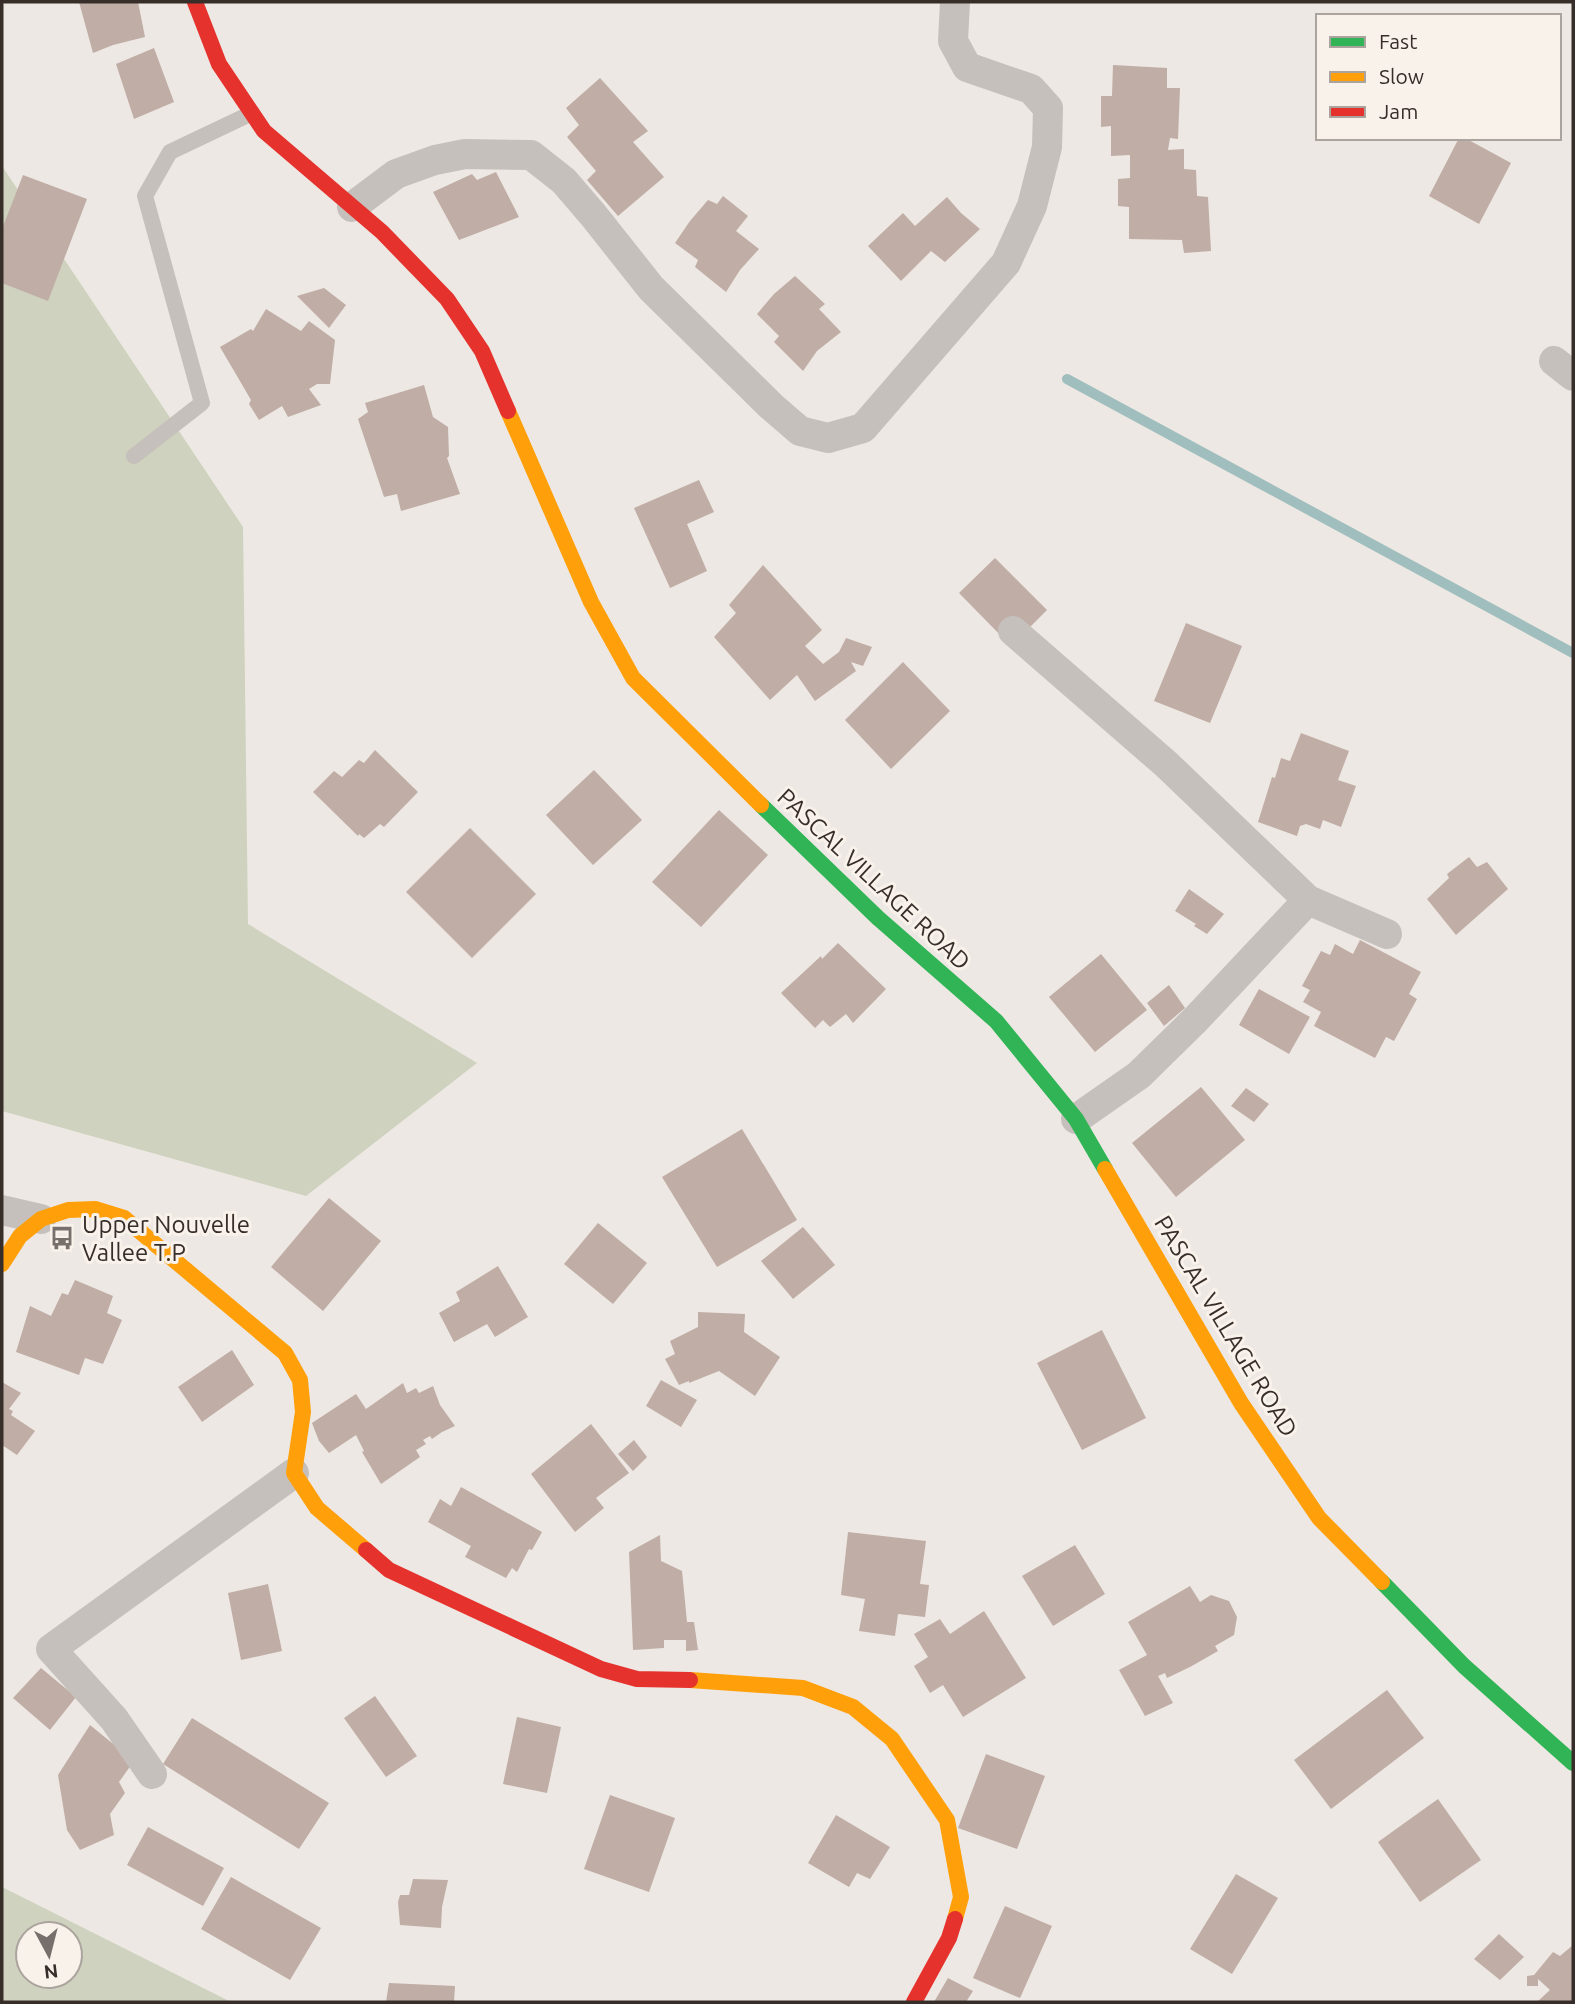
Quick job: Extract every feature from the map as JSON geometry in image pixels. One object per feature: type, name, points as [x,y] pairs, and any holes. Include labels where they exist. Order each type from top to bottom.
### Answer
[{"type":"street","name":"PASCAL VILLAGE ROAD","points":[[195,2],[219,64],[264,131],[382,232],[447,299],[482,351],[591,602],[633,678],[878,918],[996,1021],[1076,1119],[1241,1403],[1319,1518],[1464,1666],[1573,1763]]},
{"type":"street","points":[[352,207],[396,174],[435,160],[465,154],[531,155],[564,181],[651,288],[800,431],[828,438],[863,428],[1006,262],[1032,206],[1047,147],[1048,107],[1031,89],[967,67],[953,41],[956,2]]},
{"type":"street","points":[[1013,631],[1166,764],[1308,900],[1388,934]]},
{"type":"street","points":[[1076,1119],[1139,1074],[1196,1019],[1308,900]]},
{"type":"street","points":[[2,1264],[20,1236],[41,1219],[68,1210],[95,1209],[124,1218],[285,1353],[300,1380],[303,1412],[294,1473],[317,1508],[389,1570],[590,1664],[637,1679],[710,1680],[803,1688],[853,1707],[892,1739],[947,1820],[954,1852],[961,1897],[949,1938],[914,2002]]},
{"type":"street","points":[[2,1210],[41,1219]]},
{"type":"street","points":[[152,1774],[114,1719],[51,1649],[294,1473]]},
{"type":"lane","points":[[134,456],[202,403],[145,196],[170,152],[252,113]]},
{"type":"green space","points":[[2,166],[243,527],[248,924],[477,1063],[306,1196],[2,1111]]},
{"type":"green space","points":[[2,1887],[68,1920],[14,1920],[14,1990],[84,1990],[84,1928],[231,2002],[2,2002]]},
{"type":"building","points":[[79,2],[138,2],[145,37],[93,53]]},
{"type":"building","points":[[154,48],[174,102],[134,119],[116,64]]},
{"type":"building","points":[[1113,65],[1167,68],[1167,88],[1180,88],[1178,139],[1170,138],[1168,150],[1184,149],[1184,169],[1196,170],[1197,196],[1208,197],[1211,251],[1184,253],[1182,240],[1129,239],[1129,207],[1118,206],[1118,179],[1130,178],[1130,155],[1111,156],[1111,126],[1101,127],[1101,96],[1112,96]]},
{"type":"building","points":[[600,78],[648,131],[633,142],[664,177],[618,216],[587,180],[596,171],[567,137],[579,125],[566,108]]},
{"type":"building","points":[[1458,140],[1469,140],[1511,163],[1479,224],[1429,196]]},
{"type":"building","points":[[496,172],[519,217],[459,240],[433,192],[472,174],[477,180]]},
{"type":"building","points":[[23,175],[87,199],[48,301],[2,283],[2,229]]},
{"type":"building","points":[[723,196],[748,216],[736,231],[759,249],[740,270],[726,292],[695,267],[698,260],[675,243],[708,200],[717,204]]},
{"type":"building","points":[[947,197],[980,229],[945,262],[931,251],[901,281],[868,246],[903,213],[915,226]]},
{"type":"building","points":[[795,276],[825,304],[819,309],[841,332],[817,351],[803,371],[774,342],[779,336],[757,314],[774,294]]},
{"type":"building","points":[[324,288],[346,305],[329,328],[297,296]]},
{"type":"building","points":[[266,309],[301,331],[309,321],[335,340],[330,384],[317,384],[309,389],[321,405],[288,417],[282,406],[259,420],[249,404],[251,400],[220,347],[251,329],[253,331]]},
{"type":"building","points":[[424,385],[433,417],[448,427],[447,458],[460,494],[401,511],[397,494],[384,497],[358,419],[368,412],[365,403]]},
{"type":"building","points":[[699,480],[714,512],[687,524],[707,571],[670,588],[634,508]]},
{"type":"building","points":[[995,558],[1047,610],[1011,646],[959,593]]},
{"type":"building","points":[[763,565],[822,630],[805,646],[823,664],[839,652],[846,638],[872,647],[863,666],[851,662],[856,671],[815,701],[797,675],[770,700],[714,637],[736,613],[729,605]]},
{"type":"building","points":[[1186,623],[1242,646],[1210,723],[1154,701]]},
{"type":"building","points":[[903,662],[950,711],[891,769],[845,720]]},
{"type":"building","points":[[1301,733],[1349,751],[1338,780],[1356,786],[1341,827],[1323,820],[1320,829],[1306,824],[1300,826],[1297,836],[1258,822],[1281,758],[1290,761]]},
{"type":"building","points":[[375,750],[418,792],[384,827],[380,824],[364,838],[359,834],[358,836],[313,792],[334,771],[342,777],[359,760],[364,763]]},
{"type":"building","points":[[594,770],[642,820],[593,865],[546,815]]},
{"type":"building","points":[[719,810],[768,855],[701,927],[652,882]]},
{"type":"building","points":[[470,828],[536,894],[472,958],[406,892]]},
{"type":"building","points":[[1469,857],[1477,867],[1487,862],[1508,889],[1456,935],[1427,899],[1449,878],[1447,874]]},
{"type":"building","points":[[1189,889],[1224,914],[1207,934],[1175,911]]},
{"type":"building","points":[[1360,940],[1421,972],[1409,994],[1417,999],[1394,1041],[1386,1037],[1375,1058],[1314,1026],[1321,1012],[1303,1002],[1310,990],[1302,986],[1321,951],[1330,955],[1335,944],[1353,954]]},
{"type":"building","points":[[838,943],[886,989],[853,1023],[846,1014],[830,1027],[823,1020],[815,1028],[781,993]]},
{"type":"building","points":[[1101,954],[1147,1010],[1095,1052],[1049,997]]},
{"type":"building","points":[[1169,985],[1185,1008],[1164,1026],[1147,1003]]},
{"type":"building","points":[[1259,989],[1310,1017],[1289,1054],[1239,1025]]},
{"type":"building","points":[[1201,1087],[1245,1140],[1176,1197],[1132,1143]]},
{"type":"building","points":[[1246,1088],[1269,1104],[1254,1122],[1231,1106]]},
{"type":"building","points":[[742,1129],[797,1220],[717,1267],[662,1177]]},
{"type":"building","points":[[329,1198],[381,1241],[323,1311],[271,1267]]},
{"type":"building","points":[[598,1223],[647,1263],[613,1304],[564,1264]]},
{"type":"building","points":[[803,1227],[835,1265],[793,1299],[761,1261]]},
{"type":"building","points":[[498,1266],[528,1317],[495,1337],[487,1324],[454,1342],[439,1313],[460,1301],[456,1292]]},
{"type":"building","points":[[75,1280],[113,1296],[107,1313],[122,1320],[103,1364],[85,1358],[79,1375],[16,1352],[30,1306],[51,1316],[62,1293],[68,1295]]},
{"type":"building","points":[[698,1312],[745,1314],[744,1332],[780,1357],[755,1396],[719,1371],[679,1385],[665,1359],[675,1354],[670,1341],[698,1327]]},
{"type":"building","points":[[1102,1330],[1146,1418],[1082,1450],[1037,1363]]},
{"type":"building","points":[[232,1350],[254,1385],[202,1422],[178,1387]]},
{"type":"building","points":[[661,1380],[697,1400],[681,1427],[646,1406]]},
{"type":"building","points":[[2,1382],[21,1393],[9,1409],[13,1411],[11,1415],[35,1431],[17,1455],[2,1445]]},
{"type":"building","points":[[403,1383],[407,1393],[416,1388],[419,1393],[433,1386],[440,1405],[455,1426],[432,1439],[430,1436],[423,1440],[426,1444],[416,1450],[420,1457],[381,1484],[362,1452],[364,1451],[356,1435],[329,1453],[319,1441],[312,1423],[356,1394],[366,1409]]},
{"type":"building","points":[[591,1424],[629,1473],[596,1498],[604,1508],[575,1532],[531,1474]]},
{"type":"building","points":[[634,1440],[647,1457],[633,1471],[618,1454]]},
{"type":"building","points":[[461,1487],[542,1532],[517,1572],[512,1568],[506,1578],[465,1557],[471,1546],[428,1522],[440,1499],[451,1506]]},
{"type":"building","points":[[848,1532],[926,1541],[920,1584],[929,1585],[925,1617],[898,1614],[895,1636],[859,1631],[865,1599],[841,1595]]},
{"type":"building","points":[[660,1535],[661,1561],[682,1571],[687,1622],[694,1622],[698,1650],[686,1651],[686,1640],[664,1640],[664,1648],[633,1650],[629,1552]]},
{"type":"building","points":[[1075,1545],[1105,1594],[1053,1626],[1022,1576]]},
{"type":"building","points":[[268,1584],[282,1651],[241,1660],[228,1593]]},
{"type":"building","points":[[1190,1586],[1200,1602],[1211,1595],[1229,1601],[1237,1617],[1234,1635],[1215,1646],[1218,1651],[1190,1667],[1167,1678],[1165,1673],[1158,1676],[1173,1703],[1145,1716],[1119,1670],[1147,1655],[1128,1622]]},
{"type":"building","points":[[984,1611],[1026,1678],[963,1717],[943,1685],[930,1693],[914,1666],[928,1657],[914,1634],[940,1619],[950,1634]]},
{"type":"building","points":[[41,1668],[76,1697],[50,1730],[13,1698]]},
{"type":"building","points":[[1387,1690],[1424,1738],[1331,1809],[1294,1760]]},
{"type":"building","points":[[375,1696],[417,1756],[386,1777],[344,1718]]},
{"type":"building","points":[[517,1717],[561,1727],[547,1793],[503,1784]]},
{"type":"building","points":[[192,1718],[329,1803],[299,1849],[163,1764]]},
{"type":"building","points":[[90,1725],[134,1761],[119,1782],[125,1793],[110,1814],[114,1835],[80,1850],[67,1830],[58,1775]]},
{"type":"building","points":[[986,1754],[1045,1776],[1017,1849],[958,1828]]},
{"type":"building","points":[[610,1795],[675,1818],[649,1892],[584,1869]]},
{"type":"building","points":[[1438,1799],[1481,1860],[1420,1902],[1378,1842]]},
{"type":"building","points":[[836,1815],[890,1847],[870,1879],[857,1873],[849,1887],[808,1863]]},
{"type":"building","points":[[148,1827],[224,1868],[203,1906],[127,1865]]},
{"type":"building","points":[[1236,1874],[1278,1898],[1232,1974],[1190,1949]]},
{"type":"building","points":[[231,1877],[321,1928],[290,1980],[201,1929]]},
{"type":"building","points":[[413,1879],[448,1880],[441,1928],[400,1925],[398,1902],[400,1895],[409,1895]]},
{"type":"building","points":[[1005,1906],[1052,1926],[1020,1998],[973,1978]]},
{"type":"building","points":[[1499,1934],[1524,1957],[1500,1980],[1474,1959]]},
{"type":"building","points":[[1573,1945],[1573,2002],[1537,2002],[1550,1990],[1538,1979],[1538,1986],[1527,1986],[1527,1976],[1534,1975],[1553,1952],[1560,1956]]},
{"type":"building","points":[[948,1978],[973,1991],[966,2002],[934,2002]]},
{"type":"building","points":[[389,1983],[455,1986],[454,2002],[386,2002]]},
{"type":"waterway","points":[[1067,379],[1573,653]]},
{"type":"traffic: fast","points":[[761,805],[878,918],[996,1021],[1076,1119],[1105,1169]]},
{"type":"traffic: fast","points":[[1382,1582],[1464,1666],[1573,1763]]},
{"type":"traffic: slow","points":[[508,411],[591,602],[633,678],[761,805]]},
{"type":"traffic: slow","points":[[1105,1169],[1241,1403],[1319,1518],[1382,1582]]},
{"type":"traffic: slow","points":[[2,1264],[20,1236],[41,1219],[68,1210],[95,1209],[124,1218],[285,1353],[300,1380],[303,1412],[294,1473],[317,1508],[366,1550]]},
{"type":"traffic: slow","points":[[690,1680],[803,1688],[853,1707],[892,1739],[947,1820],[961,1897],[955,1919]]},
{"type":"traffic: jam","points":[[195,2],[219,64],[264,131],[382,232],[447,299],[482,351],[508,411]]},
{"type":"traffic: jam","points":[[366,1550],[389,1570],[601,1669],[637,1679],[690,1680]]},
{"type":"traffic: jam","points":[[914,2002],[949,1938],[955,1919]]},
{"type":"place","name":"Upper Nouvelle Vallee T.P","points":[[62,1238]]}]
